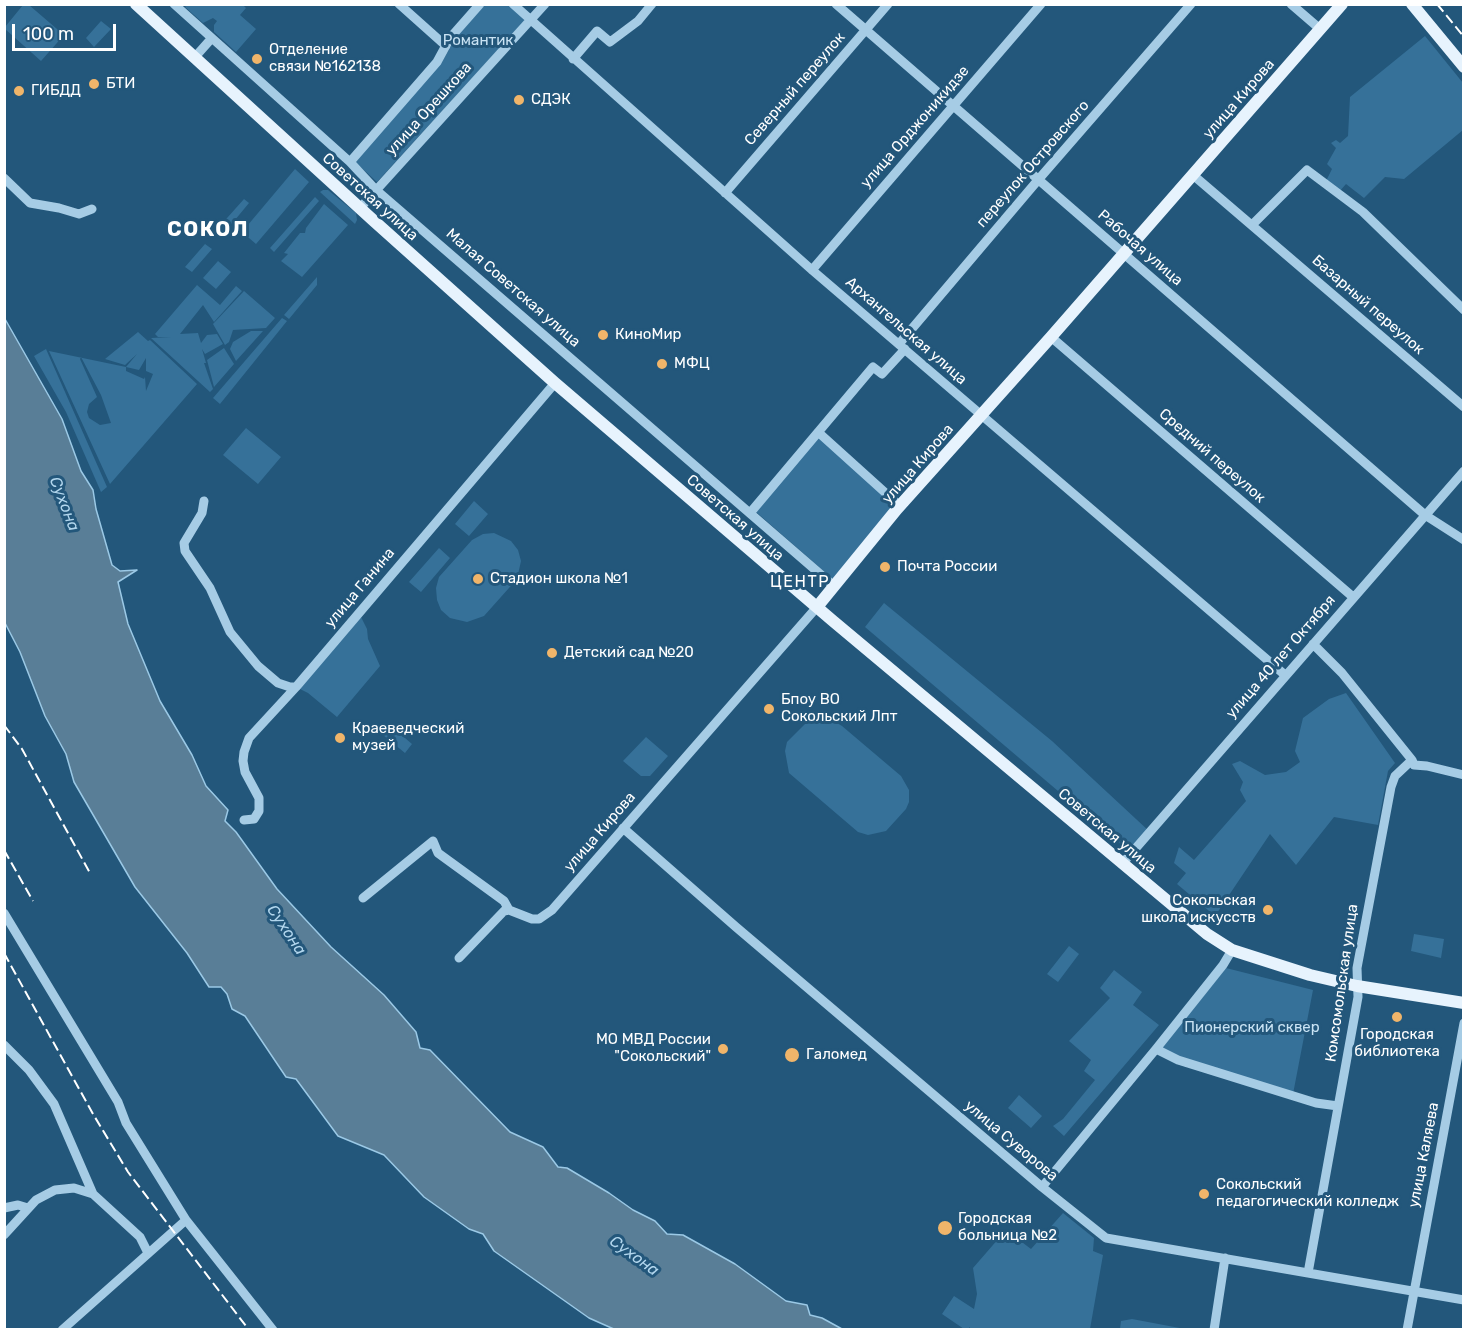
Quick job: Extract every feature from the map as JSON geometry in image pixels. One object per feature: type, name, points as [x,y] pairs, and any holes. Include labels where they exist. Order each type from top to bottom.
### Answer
[{"type":"main road","name":"Советская улица","points":[[136,4],[555,383],[816,607],[1207,934],[1232,950],[1310,975],[1358,986],[1464,1003]]},
{"type":"main road","name":"улица Кирова","points":[[816,607],[900,506],[1051,338],[1342,4]]},
{"type":"main road","points":[[1412,4],[1464,67]]},
{"type":"street","points":[[399,4],[446,46]]},
{"type":"street","name":"улица Орешкова","points":[[350,162],[437,62],[450,38],[480,4]]},
{"type":"street","name":"Архангельская улица","points":[[513,4],[812,270],[1285,675]]},
{"type":"street","name":"улица Орешкова","points":[[360,208],[545,4]]},
{"type":"street","points":[[573,59],[597,31],[610,42],[638,21],[652,4]]},
{"type":"street","name":"Рабочая улица","points":[[836,4],[1425,515],[1464,540]]},
{"type":"street","name":"Северный переулок","points":[[725,192],[888,4]]},
{"type":"street","name":"улица Орджоникидзе","points":[[812,270],[1041,4]]},
{"type":"street","name":"переулок Островского","points":[[750,513],[873,367],[882,374],[902,346],[1038,180],[1191,4]]},
{"type":"street","points":[[1291,4],[1320,29]]},
{"type":"street","name":"Малая Советская улица","points":[[177,6],[350,162],[376,190],[834,586]]},
{"type":"street","points":[[195,57],[211,39]]},
{"type":"street","points":[[1252,225],[1307,171],[1363,212],[1464,310]]},
{"type":"street","name":"Базарный переулок","points":[[1193,175],[1464,407]]},
{"type":"street","points":[[4,177],[30,203],[79,214],[92,208]]},
{"type":"street","name":"Средний переулок","points":[[1051,338],[1353,597]]},
{"type":"street","name":"улица Ганина","points":[[244,820],[254,819],[260,811],[260,798],[245,772],[243,761],[249,738],[296,687],[555,383]]},
{"type":"street","points":[[818,432],[900,506]]},
{"type":"street","name":"улица 40 лет Октября","points":[[1122,864],[1464,471]]},
{"type":"street","points":[[204,501],[202,513],[184,543],[185,551],[210,588],[230,632],[258,666],[278,683],[296,687]]},
{"type":"street","name":"улица Кирова","points":[[509,910],[532,919],[539,920],[545,916],[816,607]]},
{"type":"street","points":[[1313,644],[1342,673],[1414,765],[1464,775]]},
{"type":"street","name":"Комсомольская улица","points":[[1308,1273],[1358,998],[1357,968],[1391,787],[1395,776],[1412,760]]},
{"type":"street","name":"улица Суворова","points":[[623,828],[1042,1187],[1106,1238],[1464,1300]]},
{"type":"street","points":[[363,898],[433,841],[438,853],[504,901],[509,910],[504,911],[459,958]]},
{"type":"street","points":[[4,913],[118,1102],[126,1123],[186,1220],[273,1329]]},
{"type":"street","points":[[1042,1187],[1156,1049],[1223,965],[1232,950]]},
{"type":"street","name":"улица Каляева","points":[[1407,1329],[1464,1023]]},
{"type":"street","points":[[4,1045],[29,1070],[54,1104],[93,1194]]},
{"type":"street","points":[[1156,1049],[1178,1060],[1316,1103],[1338,1107]]},
{"type":"street","points":[[4,1235],[44,1194],[61,1188],[81,1189],[93,1194],[140,1237],[148,1253]]},
{"type":"street","points":[[4,1208],[18,1205],[28,1208]]},
{"type":"street","points":[[62,1329],[186,1220]]},
{"type":"street","points":[[1214,1329],[1225,1258]]},
{"type":"green space","points":[[23,5],[29,5],[64,35],[41,61],[5,29]]},
{"type":"green space","points":[[187,5],[243,5],[246,8],[240,15],[256,29],[236,52],[214,32],[214,25],[217,21],[213,18],[203,23],[185,7]]},
{"type":"green space","name":"Романтик","points":[[485,5],[510,5],[526,19],[377,182],[355,162],[442,62],[458,34]]},
{"type":"green space","points":[[101,21],[111,29],[94,47],[86,38]]},
{"type":"green space","points":[[1425,36],[1463,83],[1463,130],[1404,179],[1385,177],[1364,198],[1346,184],[1339,192],[1326,181],[1332,169],[1327,164],[1336,148],[1331,143],[1336,140],[1340,143],[1348,136],[1350,97]]},
{"type":"green space","points":[[295,169],[309,182],[256,244],[242,232]]},
{"type":"green space","points":[[328,190],[356,213],[355,224],[320,192]]},
{"type":"green space","points":[[315,197],[319,201],[274,252],[270,248]]},
{"type":"green space","points":[[244,199],[249,203],[225,232],[219,227]]},
{"type":"green space","points":[[324,204],[348,225],[302,277],[281,261],[288,254],[284,253],[300,233],[305,233],[306,228]]},
{"type":"green space","points":[[205,244],[212,249],[192,272],[185,267]]},
{"type":"green space","points":[[218,261],[231,272],[216,289],[203,278]]},
{"type":"green space","points":[[317,277],[317,285],[289,319],[284,315]]},
{"type":"green space","points":[[197,285],[220,305],[236,286],[242,291],[214,322],[203,305],[180,334],[198,333],[201,343],[207,335],[217,334],[223,344],[205,354],[202,349],[213,389],[210,392],[151,338],[171,337],[158,337],[155,334]]},
{"type":"green space","points":[[244,291],[275,318],[266,328],[233,330],[229,342],[225,345],[213,324]]},
{"type":"green space","points":[[282,318],[287,321],[220,404],[213,398]]},
{"type":"green space","points":[[251,331],[263,331],[236,361],[230,349],[233,342]]},
{"type":"green space","points":[[138,332],[148,341],[150,340],[197,384],[110,484],[49,351],[126,367],[137,354],[125,365],[105,359]],"holes":[[[81,358],[101,395],[111,423],[100,425],[89,418],[87,412],[89,404],[97,397]],[[146,358],[146,371],[153,374],[146,391],[145,377],[144,379],[126,371],[126,367],[139,370]]]},
{"type":"green space","points":[[224,348],[234,364],[214,387],[207,360]]},
{"type":"green space","points":[[46,349],[107,487],[101,492],[66,412],[34,356]]},
{"type":"green space","points":[[246,428],[281,457],[258,484],[223,455]]},
{"type":"green space","points":[[819,436],[895,506],[834,580],[755,511]]},
{"type":"green space","points":[[474,501],[488,514],[469,536],[455,524]]},
{"type":"green space","points":[[494,533],[511,541],[518,550],[521,561],[517,579],[484,616],[467,622],[450,618],[441,610],[437,600],[436,588],[439,577],[472,540],[483,534]]},
{"type":"green space","points":[[439,548],[450,558],[421,592],[409,582]]},
{"type":"green space","points":[[884,603],[1052,741],[1150,832],[1131,853],[865,627]]},
{"type":"green space","points":[[359,613],[380,666],[337,717],[308,693],[296,687]]},
{"type":"green space","points":[[1346,693],[1395,763],[1388,771],[1378,825],[1334,817],[1296,865],[1270,834],[1215,916],[1177,884],[1186,873],[1174,863],[1179,847],[1194,860],[1246,801],[1240,790],[1243,782],[1232,764],[1240,761],[1265,775],[1286,772],[1300,762],[1295,751],[1303,718],[1329,699]]},
{"type":"green space","points":[[819,719],[832,720],[842,726],[901,776],[909,790],[909,802],[906,809],[886,831],[868,835],[858,832],[789,773],[785,751],[787,742],[805,724]]},
{"type":"green space","points":[[391,726],[412,744],[405,753],[383,735]]},
{"type":"green space","points":[[646,737],[668,756],[650,776],[641,776],[623,761]]},
{"type":"green space","points":[[1414,934],[1444,939],[1441,958],[1411,951]]},
{"type":"green space","points":[[1069,946],[1079,954],[1058,982],[1047,974]]},
{"type":"green space","name":"Пионерский сквер","points":[[1226,968],[1313,990],[1293,1094],[1179,1058],[1161,1048]]},
{"type":"green space","points":[[1114,970],[1142,992],[1133,1005],[1159,1025],[1064,1136],[1053,1126],[1063,1119],[1095,1080],[1084,1071],[1091,1060],[1069,1041],[1110,998],[1100,988]]},
{"type":"green space","points":[[1019,1095],[1042,1116],[1031,1128],[1008,1108]]},
{"type":"green space","points":[[1063,1213],[1094,1238],[1093,1251],[1103,1255],[1090,1329],[970,1330],[970,1327],[964,1329],[942,1314],[954,1296],[974,1309],[977,1294],[973,1268],[1006,1230],[1031,1249]]},
{"type":"green space","points":[[1132,1319],[1185,1329],[1120,1329],[1121,1321]]},
{"type":"water","name":"Сухона","points":[[5,319],[62,419],[81,471],[93,490],[112,565],[120,571],[137,570],[118,582],[128,624],[160,701],[192,755],[206,786],[228,810],[225,821],[236,832],[277,889],[331,947],[384,995],[416,1032],[420,1048],[430,1050],[510,1132],[543,1147],[558,1167],[567,1168],[633,1210],[655,1221],[667,1234],[683,1235],[735,1264],[786,1301],[807,1305],[810,1315],[822,1318],[842,1329],[616,1330],[589,1318],[494,1251],[483,1234],[469,1229],[424,1197],[384,1155],[338,1136],[296,1079],[286,1077],[245,1016],[232,1009],[227,994],[221,987],[209,987],[187,953],[135,887],[74,782],[66,754],[45,716],[20,652],[5,623]]},
{"type":"railway","points":[[1437,4],[1464,37]]},
{"type":"railway","points":[[4,725],[22,749],[91,875]]},
{"type":"railway","points":[[4,850],[33,901]]},
{"type":"railway","points":[[4,953],[93,1114],[128,1172],[249,1330]]},
{"type":"place","name":"Отделение связи №162138","points":[[257,59]]},
{"type":"place","name":"БТИ","points":[[94,84]]},
{"type":"place","name":"ГИБДД","points":[[19,91]]},
{"type":"place","name":"СДЭК","points":[[519,100]]},
{"type":"place","name":"КиноМир","points":[[603,335]]},
{"type":"place","name":"МФЦ","points":[[662,364]]},
{"type":"place","name":"Почта России","points":[[885,567]]},
{"type":"place","name":"Стадион школа №1","points":[[478,579]]},
{"type":"place","name":"Детский сад №20","points":[[552,653]]},
{"type":"place","name":"Бпоу ВО Сокольский Лпт","points":[[769,709]]},
{"type":"place","name":"Краеведческий музей","points":[[340,738]]},
{"type":"place","name":"Сокольская школа искусств","points":[[1268,910]]},
{"type":"place","name":"Городская библиотека","points":[[1397,1017]]},
{"type":"place","name":"МО МВД России \"Сокольский\"","points":[[723,1049]]},
{"type":"place","name":"Галомед","points":[[792,1055]]},
{"type":"place","name":"Сокольский педагогический колледж","points":[[1204,1194]]},
{"type":"place","name":"Городская больница №2","points":[[945,1228]]},
{"type":"district","name":"СОКОЛ","points":[[208,230]]},
{"type":"district","name":"ЦЕНТР","points":[[800,582]]}]
